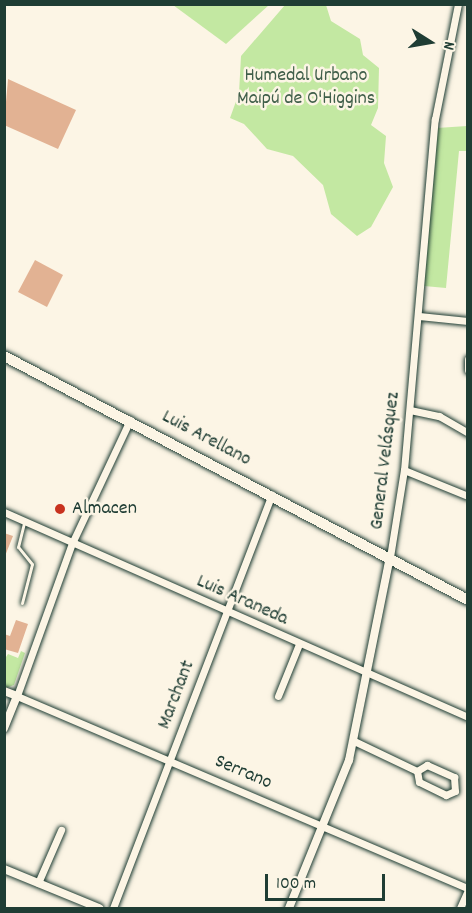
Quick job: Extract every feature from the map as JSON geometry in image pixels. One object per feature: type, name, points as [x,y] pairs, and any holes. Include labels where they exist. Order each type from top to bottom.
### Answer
[{"type":"main road","name":"Luis Arellano","points":[[5,355],[272,494],[468,600]]},
{"type":"street","name":"General Velásquez","points":[[289,909],[326,827],[354,741],[390,557],[404,470],[435,119],[458,4]]},
{"type":"street","points":[[419,316],[468,321]]},
{"type":"street","points":[[468,359],[468,370]]},
{"type":"street","points":[[410,410],[439,416],[468,433]]},
{"type":"street","points":[[4,729],[72,543],[130,420]]},
{"type":"street","points":[[404,470],[468,496]]},
{"type":"street","name":"Marchant","points":[[113,909],[272,494]]},
{"type":"street","name":"Luis Araneda","points":[[4,512],[468,717]]},
{"type":"street","points":[[278,696],[299,644]]},
{"type":"street","name":"Serrano","points":[[4,691],[468,889]]},
{"type":"street","points":[[354,741],[417,771]]},
{"type":"street","points":[[427,765],[452,776],[457,789],[448,795],[436,791],[419,782],[417,771],[427,765]]},
{"type":"street","points":[[38,884],[61,830]]},
{"type":"street","points":[[4,869],[99,909]]},
{"type":"street","points":[[460,909],[468,889]]},
{"type":"lane","points":[[22,603],[32,564],[18,547],[25,521]]},
{"type":"green space","name":"Humedal Urbano Maipú de O'Higgins","points":[[173,5],[269,5],[226,44]]},
{"type":"green space","name":"Humedal Urbano Maipú de O'Higgins","points":[[285,5],[326,5],[331,21],[360,39],[363,55],[379,68],[378,108],[371,125],[386,136],[384,163],[393,187],[371,227],[357,236],[331,214],[323,185],[293,156],[267,149],[244,124],[230,118],[239,93],[241,56]]},
{"type":"green space","points":[[467,126],[467,151],[459,151],[446,288],[424,286],[437,128]]},
{"type":"green space","points":[[21,651],[25,653],[14,685],[6,688],[4,660],[8,654],[18,658]]},
{"type":"building","points":[[8,79],[76,110],[58,149],[4,125]]},
{"type":"building","points":[[35,260],[63,275],[47,307],[18,292]]},
{"type":"building","points":[[4,533],[13,536],[5,556],[4,556]]},
{"type":"building","points":[[16,620],[28,624],[18,653],[4,649],[4,634],[10,636]]},
{"type":"place","name":"Almacen","points":[[60,509]]}]
